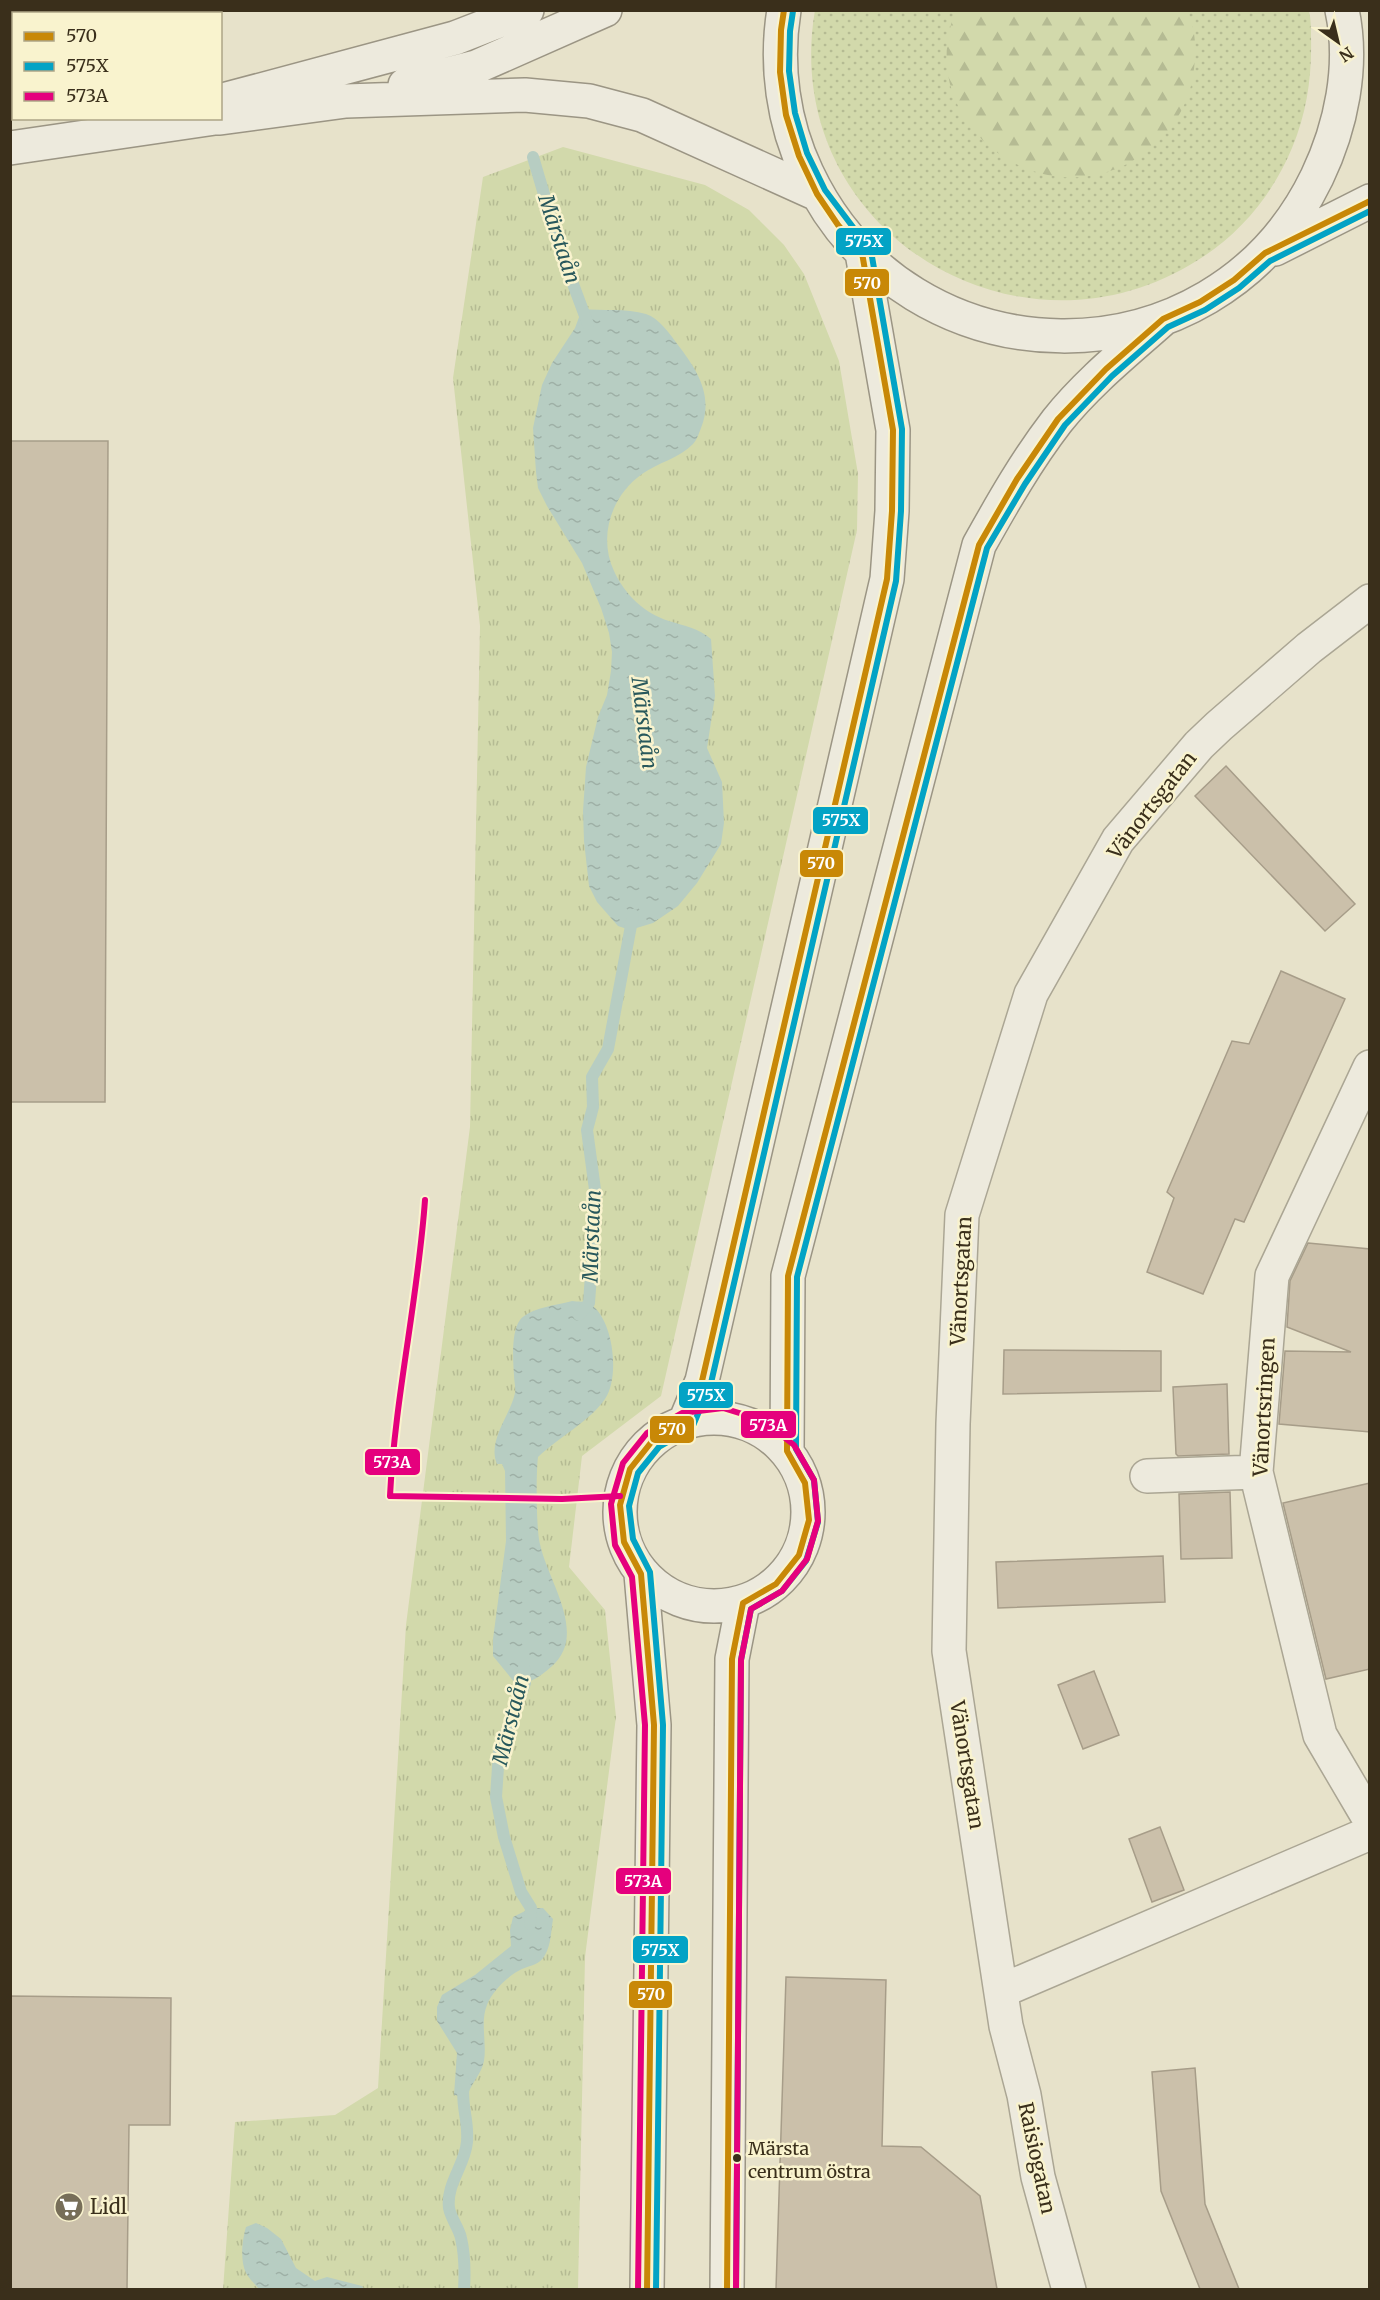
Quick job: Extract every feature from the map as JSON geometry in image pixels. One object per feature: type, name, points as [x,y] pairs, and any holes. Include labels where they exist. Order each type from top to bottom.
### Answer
[{"type":"street","points":[[222,100],[455,38],[527,10]]},
{"type":"street","points":[[346,101],[476,67],[604,10]]},
{"type":"street","points":[[784,10],[780,72],[786,114],[799,156],[817,194],[837,225],[862,254],[913,294],[971,322],[1035,336],[1100,335],[1163,319],[1200,302],[1234,280],[1265,254],[1303,205],[1330,150],[1345,90],[1346,28],[1342,10]]},
{"type":"street","points":[[222,118],[346,101],[525,95],[589,101],[642,115],[817,194]]},
{"type":"street","points":[[91,135],[147,120]]},
{"type":"street","points":[[10,148],[200,120]]},
{"type":"street","points":[[1265,254],[1370,201]]},
{"type":"street","points":[[685,1422],[702,1381],[886,579],[892,511],[893,430],[862,254]]},
{"type":"street","points":[[787,1451],[788,1276],[979,545],[1017,479],[1058,419],[1106,369],[1163,319]]},
{"type":"street","name":"Vänortsgatan","points":[[1006,2026],[949,1651],[953,1424],[962,1215],[1031,994],[1118,840],[1199,745],[1219,726],[1309,648],[1370,601]]},
{"type":"street","name":"Vänortsringen","points":[[1370,1067],[1272,1276],[1256,1472],[1320,1735],[1370,1820]]},
{"type":"street","points":[[641,1574],[671,1597],[706,1607],[743,1603],[776,1584],[799,1555],[809,1520],[805,1483],[787,1451],[758,1428],[722,1417],[685,1422],[653,1440],[630,1469],[620,1505],[624,1542],[641,1574],[654,1725],[647,2289]]},
{"type":"street","points":[[1147,1476],[1256,1472]]},
{"type":"street","points":[[727,2289],[732,1659],[743,1603]]},
{"type":"street","points":[[1001,1990],[1370,1833]]},
{"type":"street","name":"Raisiogatan","points":[[1006,2026],[1024,2095],[1038,2176],[1069,2289]]},
{"type":"green space","points":[[815,10],[1309,11],[1311,51],[1308,94],[1292,148],[1265,197],[1254,212],[1228,238],[1198,260],[1127,291],[1056,300],[987,289],[924,260],[872,215],[834,156],[813,88]]},
{"type":"green space","points":[[956,10],[1187,11],[1193,28],[1195,55],[1192,82],[1186,101],[1172,126],[1152,147],[1114,170],[1074,177],[1035,172],[1000,154],[971,128],[953,93],[947,53]]},
{"type":"green space","points":[[563,147],[705,185],[749,210],[784,245],[804,274],[839,361],[858,474],[857,530],[661,1396],[582,1456],[569,1567],[605,1610],[616,1717],[585,1957],[578,2289],[223,2290],[235,2122],[335,2115],[378,2088],[406,1625],[470,1127],[480,626],[453,378],[483,177]]},
{"type":"water","points":[[582,309],[630,311],[646,314],[655,319],[668,331],[697,374],[702,384],[706,405],[705,416],[694,442],[682,453],[648,470],[631,483],[615,505],[608,531],[607,545],[614,571],[618,580],[636,602],[660,618],[696,630],[711,639],[715,696],[707,748],[722,782],[724,823],[721,844],[697,883],[678,906],[653,923],[630,930],[618,926],[597,902],[589,886],[584,841],[583,811],[586,767],[598,717],[607,695],[612,652],[609,633],[582,563],[538,488],[536,472],[533,428],[542,385],[552,363],[575,328]]},
{"type":"water","points":[[572,1301],[590,1304],[605,1322],[612,1349],[612,1377],[610,1390],[599,1407],[538,1457],[537,1500],[540,1544],[563,1608],[566,1640],[562,1654],[551,1667],[530,1681],[515,1683],[493,1656],[493,1639],[506,1541],[505,1471],[502,1464],[497,1464],[495,1446],[515,1393],[513,1346],[517,1325],[524,1316],[530,1313]]},
{"type":"water","points":[[531,1908],[543,1908],[553,1919],[547,1951],[541,1961],[512,1975],[493,1994],[484,2018],[483,2065],[468,2094],[454,2095],[457,2053],[437,2021],[437,2007],[442,1995],[475,1975],[511,1946],[510,1930],[513,1917]]},
{"type":"water","points":[[256,2223],[281,2239],[296,2268],[315,2281],[327,2277],[362,2286],[364,2289],[259,2289],[246,2273],[242,2257],[246,2227]]},
{"type":"building","points":[[10,441],[108,441],[105,1102],[10,1102]]},
{"type":"building","points":[[1226,766],[1355,904],[1325,931],[1195,796]]},
{"type":"building","points":[[1281,971],[1345,999],[1244,1222],[1235,1219],[1203,1294],[1147,1272],[1174,1198],[1167,1192],[1232,1041],[1249,1044]]},
{"type":"building","points":[[1308,1243],[1370,1249],[1370,1432],[1279,1424],[1285,1351],[1351,1352],[1287,1327],[1290,1281]]},
{"type":"building","points":[[1004,1350],[1161,1351],[1161,1391],[1003,1394]]},
{"type":"building","points":[[1227,1384],[1229,1454],[1178,1456],[1176,1454],[1173,1387]]},
{"type":"building","points":[[1370,1483],[1370,1669],[1326,1679],[1283,1503]]},
{"type":"building","points":[[1230,1492],[1232,1558],[1181,1559],[1179,1494]]},
{"type":"building","points":[[1163,1556],[1165,1602],[998,1608],[996,1562]]},
{"type":"building","points":[[1094,1671],[1119,1735],[1083,1749],[1058,1685]]},
{"type":"building","points":[[1160,1827],[1184,1890],[1152,1902],[1129,1839]]},
{"type":"building","points":[[786,1977],[886,1980],[882,2146],[921,2147],[980,2196],[997,2289],[776,2289]]},
{"type":"building","name":"Lidl","points":[[10,1996],[171,1998],[170,2125],[129,2125],[127,2289],[10,2289]]},
{"type":"building","points":[[1195,2068],[1205,2204],[1239,2289],[1200,2289],[1161,2191],[1152,2072]]},
{"type":"waterway","name":"Märstaån","points":[[533,157],[561,252],[588,324]]},
{"type":"waterway","name":"Märstaån","points":[[579,1315],[589,1303],[596,1197],[587,1130],[593,1107],[592,1077],[608,1049],[633,915]]},
{"type":"waterway","name":"Märstaån","points":[[524,1667],[525,1683],[499,1752],[496,1797],[504,1837],[521,1892],[531,1908],[530,1924]]},
{"type":"waterway","name":"Märstaån","points":[[464,2082],[467,2142],[450,2191],[449,2208],[462,2244],[464,2290]]},
{"type":"transit line","name":"570","points":[[647,2290],[654,1725],[641,1574],[624,1542],[620,1505],[630,1469],[653,1440],[685,1422],[702,1381],[887,579],[892,511],[893,430],[862,253],[838,225],[817,194],[799,156],[786,115],[780,72],[784,10]]},
{"type":"transit line","name":"575X","points":[[656,2290],[663,1725],[650,1572],[633,1539],[629,1506],[638,1473],[659,1447],[692,1428],[711,1383],[896,581],[901,511],[902,429],[871,251],[825,190],[807,153],[795,113],[789,71],[793,11]]},
{"type":"transit line","name":"570","points":[[727,2290],[732,1659],[743,1603],[776,1584],[799,1555],[809,1520],[805,1483],[787,1451],[788,1276],[979,545],[1017,479],[1058,419],[1106,369],[1163,319],[1200,302],[1234,280],[1265,253],[1370,201]]},
{"type":"transit line","name":"575X","points":[[736,2290],[741,1660],[751,1609],[782,1591],[806,1561],[818,1522],[814,1480],[796,1449],[797,1277],[987,548],[1025,484],[1065,425],[1112,376],[1168,327],[1205,310],[1239,288],[1270,261],[1370,211]]},
{"type":"transit line","name":"573A","points":[[425,1200],[390,1496],[562,1499],[620,1496]]},
{"type":"transit line","name":"573A","points":[[638,2290],[645,1725],[632,1577],[615,1545],[611,1504],[623,1463],[647,1433],[682,1413],[723,1408],[762,1420],[794,1445],[814,1480],[818,1521],[807,1559],[782,1591],[751,1609],[741,1660],[736,2290]]},
{"type":"place","name":"Märsta centrum östra","points":[[737,2158]]},
{"type":"place","name":"Lidl","points":[[69,2207]]}]
